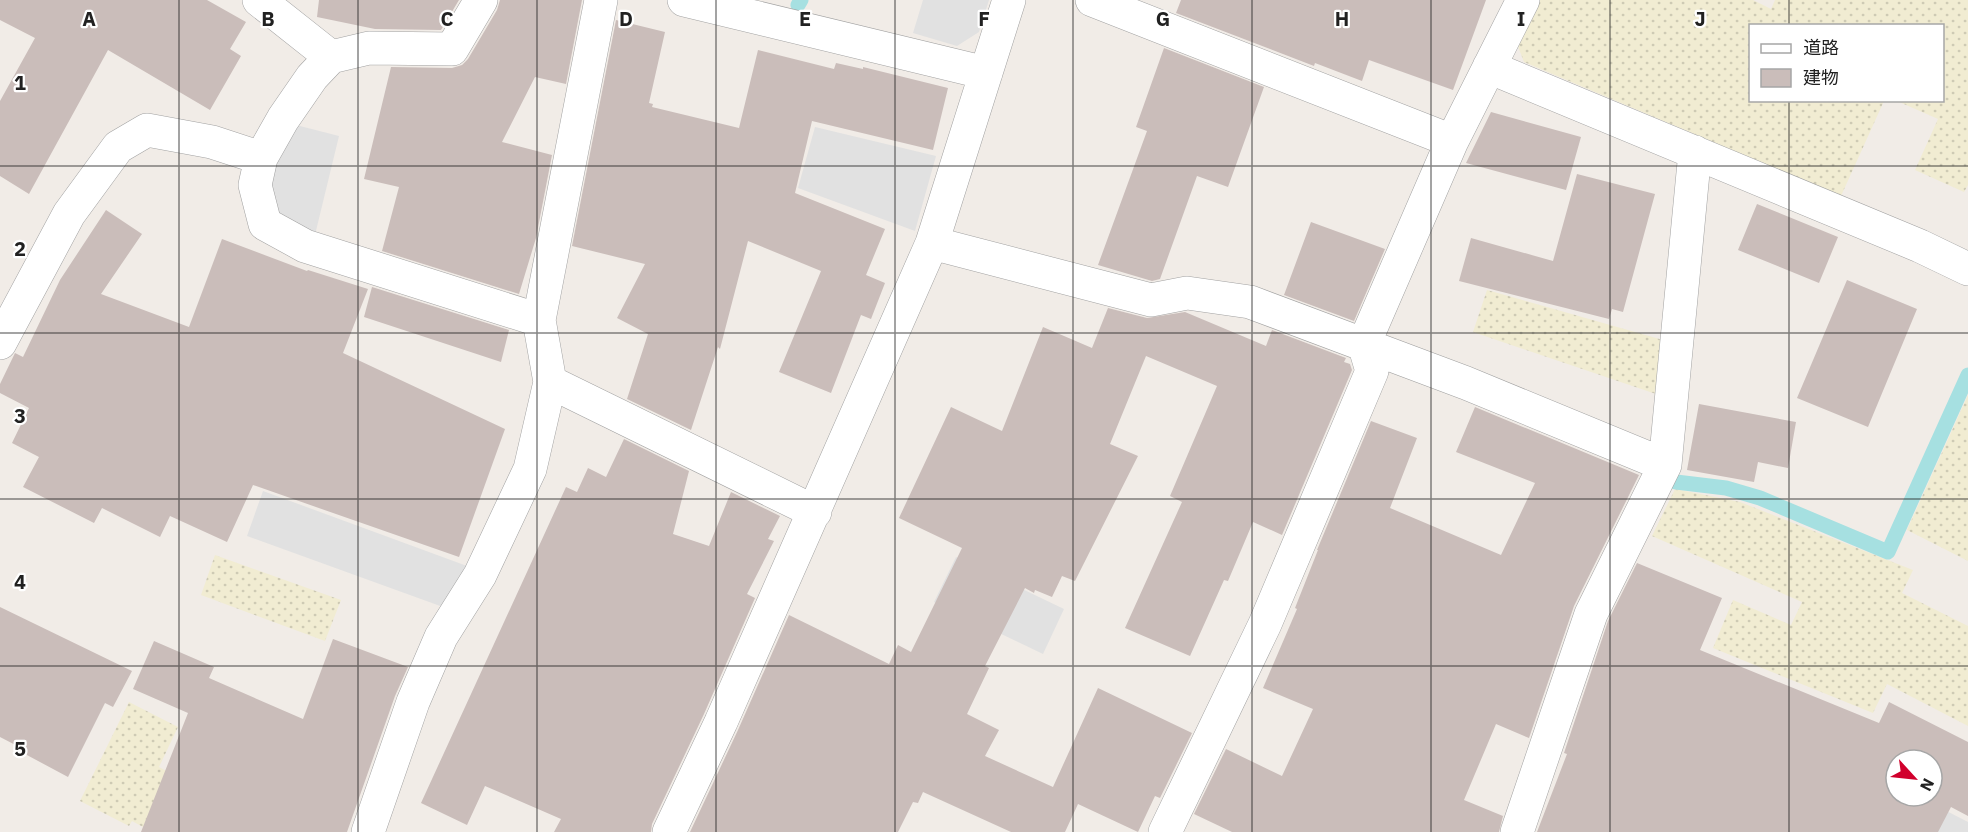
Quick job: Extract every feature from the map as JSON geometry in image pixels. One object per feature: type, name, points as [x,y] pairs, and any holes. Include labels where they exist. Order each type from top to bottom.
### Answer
[{"type":"street","points":[[259,0],[331,57]]},
{"type":"street","points":[[481,0],[452,49],[369,48],[331,57],[312,77],[283,119],[261,158],[255,185],[265,224],[305,246],[539,320]]},
{"type":"street","points":[[368,832],[413,702],[441,637],[480,575],[530,469],[550,382],[539,320],[601,0]]},
{"type":"street","points":[[684,0],[986,73]]},
{"type":"street","points":[[669,832],[815,512],[932,243],[1009,0]]},
{"type":"street","points":[[1092,0],[1452,141]]},
{"type":"street","points":[[1165,832],[1265,624],[1372,371],[1364,344],[1452,141],[1523,0]]},
{"type":"street","points":[[1489,67],[1920,246],[1968,269]]},
{"type":"street","points":[[0,344],[69,214],[118,147],[147,130],[212,142],[261,158]]},
{"type":"street","points":[[1517,832],[1591,614],[1665,465],[1695,152]]},
{"type":"street","points":[[932,243],[1151,300],[1187,293],[1250,302],[1498,396],[1665,465]]},
{"type":"street","points":[[550,382],[815,512]]},
{"type":"shaded area","points":[[923,0],[989,0],[979,32],[957,46],[913,33]]},
{"type":"shaded area","points":[[1540,0],[1753,0],[1771,9],[1775,0],[1968,0],[1968,185],[1964,192],[1915,170],[1938,119],[1899,102],[1944,102],[1944,24],[1749,24],[1749,102],[1884,102],[1841,196],[1524,62],[1517,44]]},
{"type":"shaded area","points":[[296,125],[339,136],[314,239],[273,220],[264,189]]},
{"type":"shaded area","points":[[815,127],[936,156],[915,231],[798,188]]},
{"type":"shaded area","points":[[1487,290],[1663,340],[1656,394],[1473,332]]},
{"type":"shaded area","points":[[1968,395],[1968,561],[1907,530]]},
{"type":"shaded area","points":[[1675,489],[1740,502],[1913,570],[1902,593],[1968,626],[1968,726],[1887,684],[1873,713],[1713,648],[1733,600],[1791,625],[1802,602],[1652,536]]},
{"type":"shaded area","points":[[263,491],[467,566],[443,607],[247,536]]},
{"type":"shaded area","points":[[215,555],[341,600],[325,641],[201,595]]},
{"type":"shaded area","points":[[956,557],[1064,609],[1043,654],[934,602]]},
{"type":"shaded area","points":[[129,702],[178,727],[159,767],[170,773],[143,827],[132,821],[129,826],[80,801]]},
{"type":"shaded area","points":[[1923,808],[1941,808],[1968,822],[1968,832],[1911,832]]},
{"type":"building","points":[[0,0],[207,0],[246,22],[230,49],[241,56],[210,110],[108,50],[29,194],[0,176],[0,101],[35,38],[0,20]]},
{"type":"building","points":[[319,0],[459,0],[441,30],[375,29],[317,17]]},
{"type":"building","points":[[500,0],[582,0],[566,84],[535,77],[502,142],[552,155],[536,238],[519,294],[382,251],[399,187],[364,179],[391,67],[452,68],[462,65],[468,59],[497,10]]},
{"type":"building","points":[[1181,0],[1486,0],[1453,90],[1369,60],[1362,81],[1315,63],[1314,66],[1176,13]]},
{"type":"building","points":[[616,20],[665,32],[649,103],[653,104],[652,107],[739,128],[758,50],[834,69],[836,63],[863,69],[863,67],[948,88],[933,150],[812,121],[795,193],[885,229],[866,275],[885,283],[871,319],[861,315],[831,393],[779,372],[821,271],[748,241],[720,349],[718,347],[691,430],[627,399],[648,334],[617,318],[645,264],[572,246]]},
{"type":"building","points":[[1164,48],[1264,87],[1228,187],[1197,176],[1160,279],[1152,281],[1098,265],[1147,131],[1136,127]]},
{"type":"building","points":[[1491,112],[1581,137],[1566,190],[1466,163]]},
{"type":"building","points":[[1577,174],[1655,194],[1623,312],[1612,309],[1609,319],[1459,281],[1471,238],[1553,261]]},
{"type":"building","points":[[1757,204],[1838,237],[1819,283],[1738,250]]},
{"type":"building","points":[[106,210],[142,234],[101,294],[189,327],[222,239],[307,271],[368,289],[343,353],[505,429],[459,557],[253,485],[227,542],[170,516],[160,537],[102,508],[94,523],[23,487],[39,457],[12,443],[29,408],[0,393],[0,384],[15,353],[23,357],[60,280]]},
{"type":"building","points":[[1311,222],[1385,249],[1354,321],[1284,295]]},
{"type":"building","points":[[1847,280],[1917,309],[1868,427],[1797,398]]},
{"type":"building","points":[[372,287],[509,330],[501,362],[364,317]]},
{"type":"building","points":[[1108,308],[1147,318],[1185,312],[1266,346],[1272,330],[1346,358],[1344,362],[1350,364],[1352,370],[1282,535],[1253,522],[1228,581],[1224,580],[1190,656],[1125,628],[1182,502],[1170,496],[1217,386],[1146,356],[1110,444],[1138,456],[1075,581],[1062,576],[1052,597],[1035,590],[1034,593],[1025,588],[985,666],[989,668],[967,714],[999,730],[985,756],[1053,787],[1098,688],[1192,733],[1160,798],[1155,796],[1138,832],[1078,804],[1065,832],[1011,832],[923,792],[918,803],[913,802],[898,832],[690,832],[789,615],[889,664],[898,645],[911,652],[962,548],[899,518],[951,407],[1002,431],[1043,327],[1092,348]]},
{"type":"building","points":[[1699,404],[1796,422],[1788,468],[1758,462],[1754,482],[1687,470]]},
{"type":"building","points":[[1475,407],[1639,475],[1574,606],[1529,738],[1496,724],[1464,800],[1503,816],[1499,832],[1232,832],[1194,814],[1226,749],[1282,776],[1313,709],[1263,688],[1297,609],[1295,608],[1317,550],[1371,421],[1417,438],[1390,508],[1501,555],[1535,483],[1456,452]]},
{"type":"building","points":[[624,439],[689,471],[673,534],[709,546],[731,492],[780,516],[768,539],[774,541],[747,594],[755,598],[652,824],[651,832],[554,832],[561,819],[485,786],[467,825],[421,803],[566,487],[577,492],[588,468],[606,477]]},
{"type":"building","points":[[1637,563],[1722,598],[1700,650],[1879,723],[1889,702],[1968,742],[1968,816],[1951,807],[1938,832],[1537,832],[1567,754],[1564,753],[1608,621]]},
{"type":"building","points":[[0,607],[132,671],[113,707],[105,703],[68,777],[25,754],[27,751],[0,737]]},
{"type":"building","points":[[333,639],[408,667],[395,696],[347,832],[141,832],[188,713],[133,689],[154,641],[214,667],[209,678],[303,719]]},
{"type":"waterway","points":[[798,5],[801,0]]},
{"type":"waterway","points":[[1676,482],[1726,488],[1760,498],[1888,552],[1968,375]]}]
